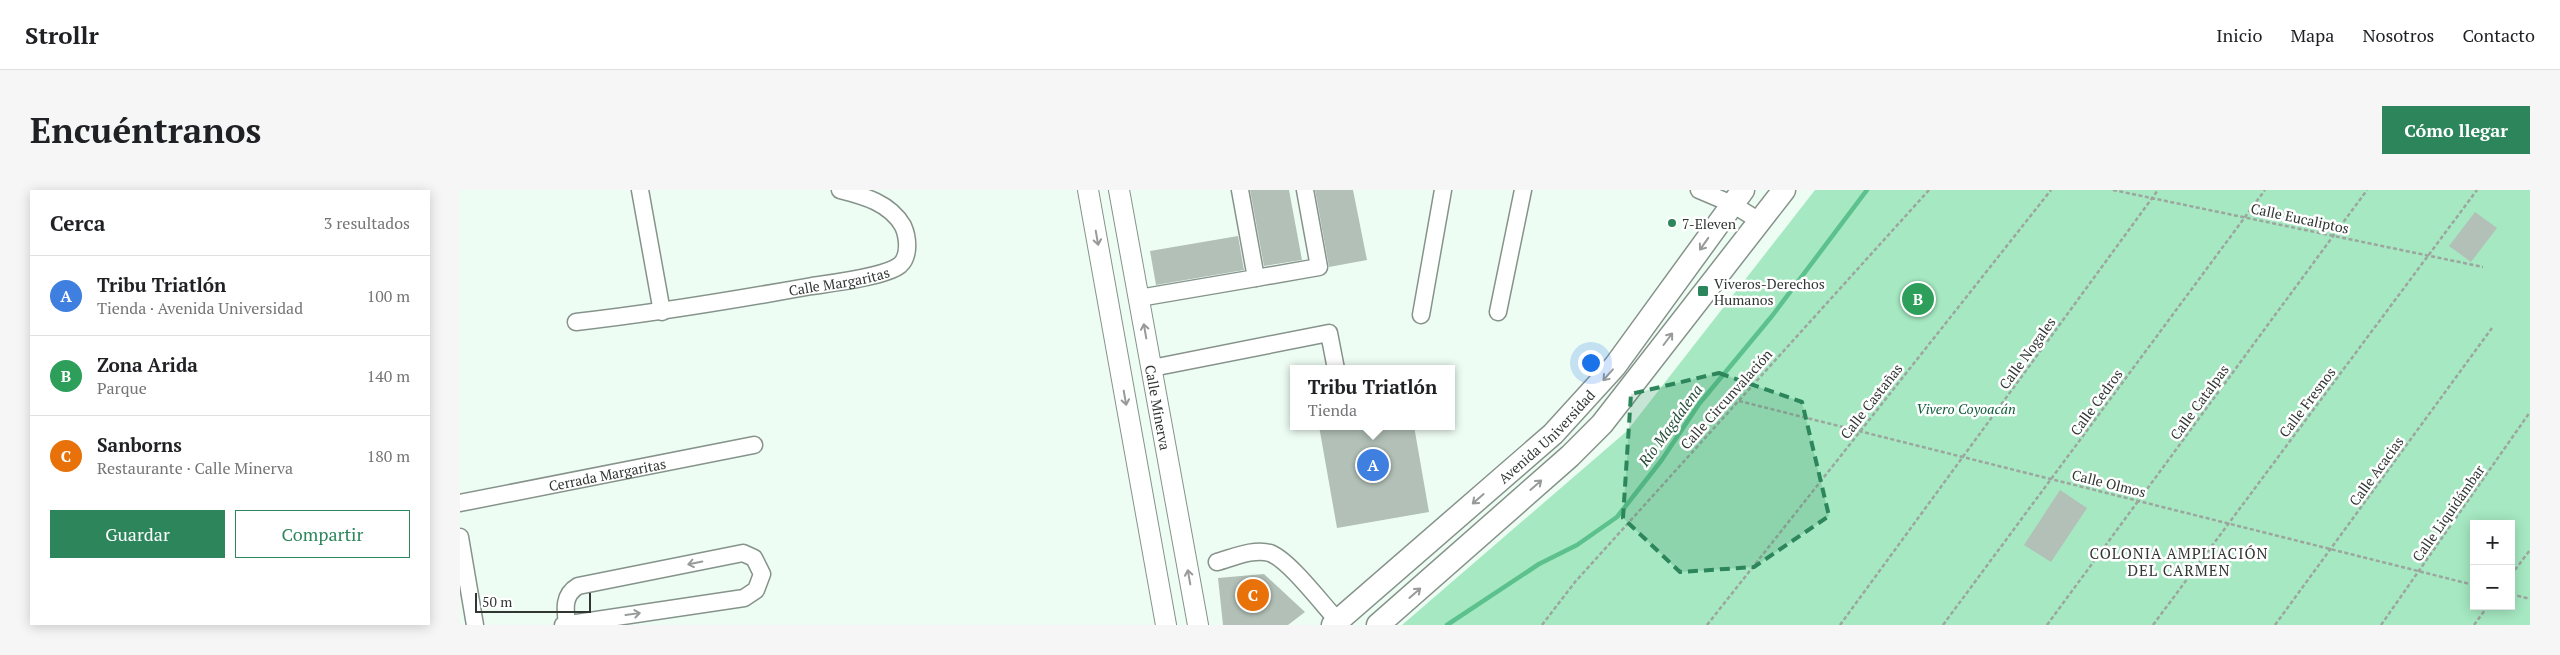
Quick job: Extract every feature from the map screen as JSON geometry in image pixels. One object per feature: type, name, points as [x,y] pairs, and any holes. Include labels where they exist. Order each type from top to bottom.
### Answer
[{"type":"main road","name":"Avenida Universidad","points":[[1378,625],[1570,456],[1602,424],[1758,220],[1784,190]]},
{"type":"main road","name":"Avenida Universidad","points":[[1336,623],[1553,434],[1580,406],[1615,366],[1738,197]]},
{"type":"street","points":[[640,190],[662,312]]},
{"type":"street","name":"Calle Margaritas","points":[[576,322],[662,312],[846,281],[891,270],[901,264],[906,254],[908,242],[899,219],[883,204],[840,190]]},
{"type":"street","points":[[1088,190],[1166,625]]},
{"type":"street","name":"Calle Minerva","points":[[1119,190],[1196,623]]},
{"type":"street","points":[[1240,190],[1256,278]]},
{"type":"street","points":[[1139,298],[1319,267],[1305,190]]},
{"type":"street","points":[[1420,314],[1443,190]]},
{"type":"street","points":[[1498,312],[1523,190]]},
{"type":"street","points":[[1699,190],[1738,197],[1758,220]]},
{"type":"street","points":[[1152,368],[1329,333],[1335,365]]},
{"type":"street","name":"Cerrada Margaritas","points":[[460,504],[754,445]]},
{"type":"street","points":[[460,537],[475,625]]},
{"type":"street","points":[[1217,562],[1254,552],[1269,553],[1284,562],[1336,623]]},
{"type":"street","points":[[743,553],[754,558],[762,574],[756,590],[744,598],[565,624],[566,599],[572,590],[578,586],[743,553]]},
{"type":"path","name":"Calle Circunvalación","points":[[1542,625],[1575,582],[1929,190]]},
{"type":"path","name":"Calle Castañas","points":[[1707,625],[2051,190]]},
{"type":"path","name":"Calle Eucaliptos","points":[[2113,190],[2483,267]]},
{"type":"path","name":"Calle Nogales","points":[[1840,625],[2158,190]]},
{"type":"path","name":"Calle Cedros","points":[[1943,625],[2265,190]]},
{"type":"path","name":"Calle Catalpas","points":[[2047,625],[2367,190]]},
{"type":"path","name":"Calle Fresnos","points":[[2153,625],[2477,190]]},
{"type":"path","name":"Calle Acacias","points":[[2275,625],[2492,328]]},
{"type":"path","name":"Calle Olmos","points":[[1739,401],[2470,584]]},
{"type":"path","name":"Calle Liquidámbar","points":[[2381,625],[2530,412]]},
{"type":"path","points":[[2515,570],[2530,550]]},
{"type":"path","points":[[2515,595],[2530,599]]},
{"type":"path","points":[[2474,625],[2485,610]]},
{"type":"highlighted area","points":[[1719,373],[1802,402],[1829,516],[1754,567],[1680,572],[1623,518],[1631,394]]},
{"type":"green space","name":"Vivero Coyoacán","points":[[1815,190],[2530,190],[2530,625],[1402,625],[1627,431]]},
{"type":"building","points":[[1250,190],[1289,190],[1302,260],[1264,266]]},
{"type":"building","points":[[1315,190],[1353,190],[1367,260],[1329,267]]},
{"type":"building","points":[[2475,212],[2497,228],[2471,262],[2449,246]]},
{"type":"building","points":[[1238,236],[1244,270],[1156,285],[1150,251]]},
{"type":"building","points":[[1320,430],[1415,430],[1429,512],[1337,528]]},
{"type":"building","points":[[2060,490],[2087,508],[2051,562],[2024,545]]},
{"type":"building","points":[[1264,574],[1305,612],[1288,625],[1223,625],[1218,578]]},
{"type":"waterway","name":"Río Magdalena","points":[[1447,625],[1539,564],[1577,545],[1617,517],[1661,461],[1699,404],[1772,316],[1867,190]]},
{"type":"place","name":"7-Eleven","points":[[1672,223]]},
{"type":"place","name":"Viveros-Derechos Humanos","points":[[1703,291]]},
{"type":"place","name":"Zona Arida","points":[[1918,299]]},
{"type":"place","name":"Tribu Triatlón","points":[[1373,465]]},
{"type":"place","name":"Sanborns","points":[[1253,595]]},
{"type":"district","name":"COLONIA AMPLIACIÓN DEL CARMEN","points":[[2179,562]]}]
